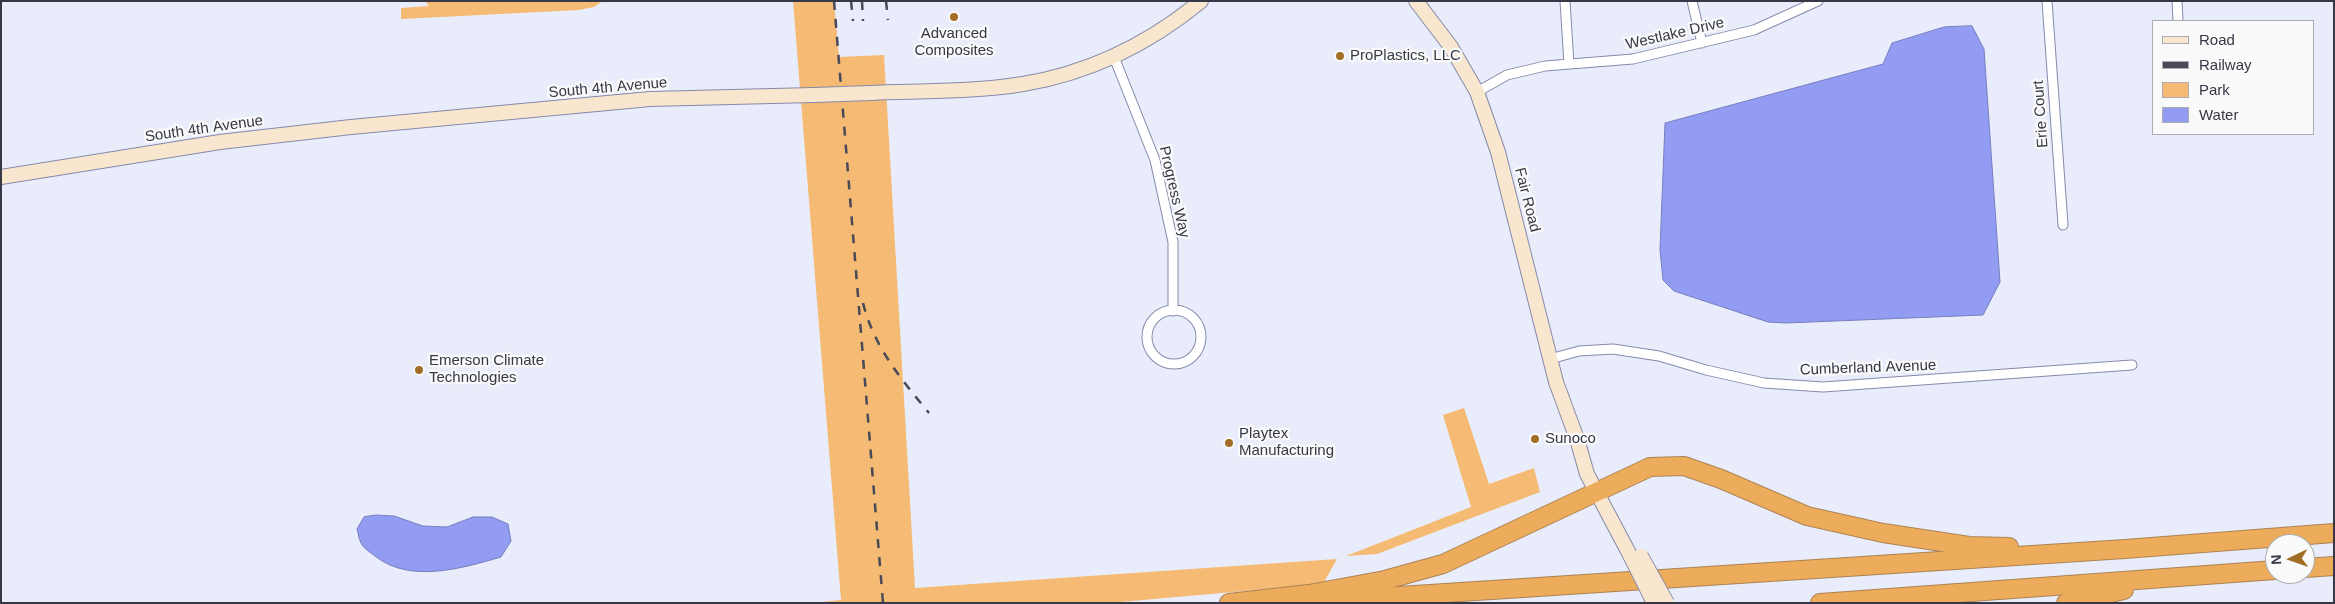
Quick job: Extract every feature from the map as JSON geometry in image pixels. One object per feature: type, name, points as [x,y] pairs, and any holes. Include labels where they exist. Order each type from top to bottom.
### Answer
[{"type":"highway","points":[[1229,603],[1309,594],[1385,580],[1443,564],[1650,467],[1684,466],[1721,479],[1807,516],[1883,532],[1969,546],[2125,549]]},
{"type":"highway","points":[[1291,603],[2125,549],[2334,532]]},
{"type":"highway","points":[[2315,567],[2334,566]]},
{"type":"highway","points":[[1820,603],[2265,571]]},
{"type":"highway","points":[[2066,603],[2180,577]]},
{"type":"street","name":"South 4th Avenue","points":[[1,177],[220,142],[361,126],[650,99],[871,94],[1024,84],[1114,57],[1136,46],[1201,1]]},
{"type":"street","name":"Fair Road","points":[[1416,1],[1451,47],[1476,92],[1498,152],[1550,359],[1571,422],[1601,491],[1636,557],[1667,603]]},
{"type":"street","points":[[1565,1],[1568,64]]},
{"type":"street","points":[[1692,1],[1702,43]]},
{"type":"street","name":"Westlake Drive","points":[[1476,92],[1507,75],[1544,66],[1633,59],[1754,30],[1818,1]]},
{"type":"street","name":"Erie Court","points":[[2047,1],[2063,225]]},
{"type":"street","points":[[2177,1],[2178,20]]},
{"type":"street","name":"Progress Way","points":[[1114,57],[1155,160],[1173,242],[1173,311]]},
{"type":"street","points":[[1173,311],[1183,312],[1192,317],[1198,325],[1201,334],[1197,352],[1184,363],[1167,363],[1157,358],[1150,349],[1148,341],[1152,324],[1165,312],[1173,311]]},
{"type":"street","name":"Cumberland Avenue","points":[[1550,359],[1579,350],[1613,349],[1659,356],[1706,370],[1764,383],[1823,387],[2132,365]]},
{"type":"street","name":"Fair Road","points":[[1636,557],[1654,603]]},
{"type":"green space","points":[[425,1],[603,1],[594,7],[579,10],[401,19],[401,8],[429,6]]},
{"type":"green space","points":[[793,1],[834,1],[839,57],[884,55],[915,588],[1337,559],[1323,584],[1109,603],[810,603],[841,600]]},
{"type":"green space","points":[[1464,408],[1489,484],[1534,468],[1540,492],[1377,554],[1346,556],[1471,507],[1443,415]]},
{"type":"water","points":[[1972,26],[1984,49],[2000,282],[1983,315],[1786,323],[1768,322],[1674,291],[1663,280],[1660,250],[1665,123],[1883,64],[1892,43],[1944,27]]},
{"type":"water","points":[[376,515],[394,516],[423,526],[447,527],[473,517],[492,517],[508,524],[511,541],[501,557],[454,569],[420,572],[404,570],[389,565],[365,549],[361,543],[357,529],[364,517]]},
{"type":"railway","points":[[834,1],[883,603]]},
{"type":"railway","points":[[851,1],[853,21]]},
{"type":"railway","points":[[862,1],[863,21]]},
{"type":"railway","points":[[886,1],[888,20]]},
{"type":"railway","points":[[863,303],[881,348],[899,375],[929,413]]},
{"type":"place","name":"Advanced Composites","points":[[954,17]]},
{"type":"place","name":"ProPlastics, LLC","points":[[1340,56]]},
{"type":"place","name":"Emerson Climate Technologies","points":[[419,370]]},
{"type":"place","name":"Sunoco","points":[[1535,439]]},
{"type":"place","name":"Playtex Manufacturing","points":[[1229,443]]}]
